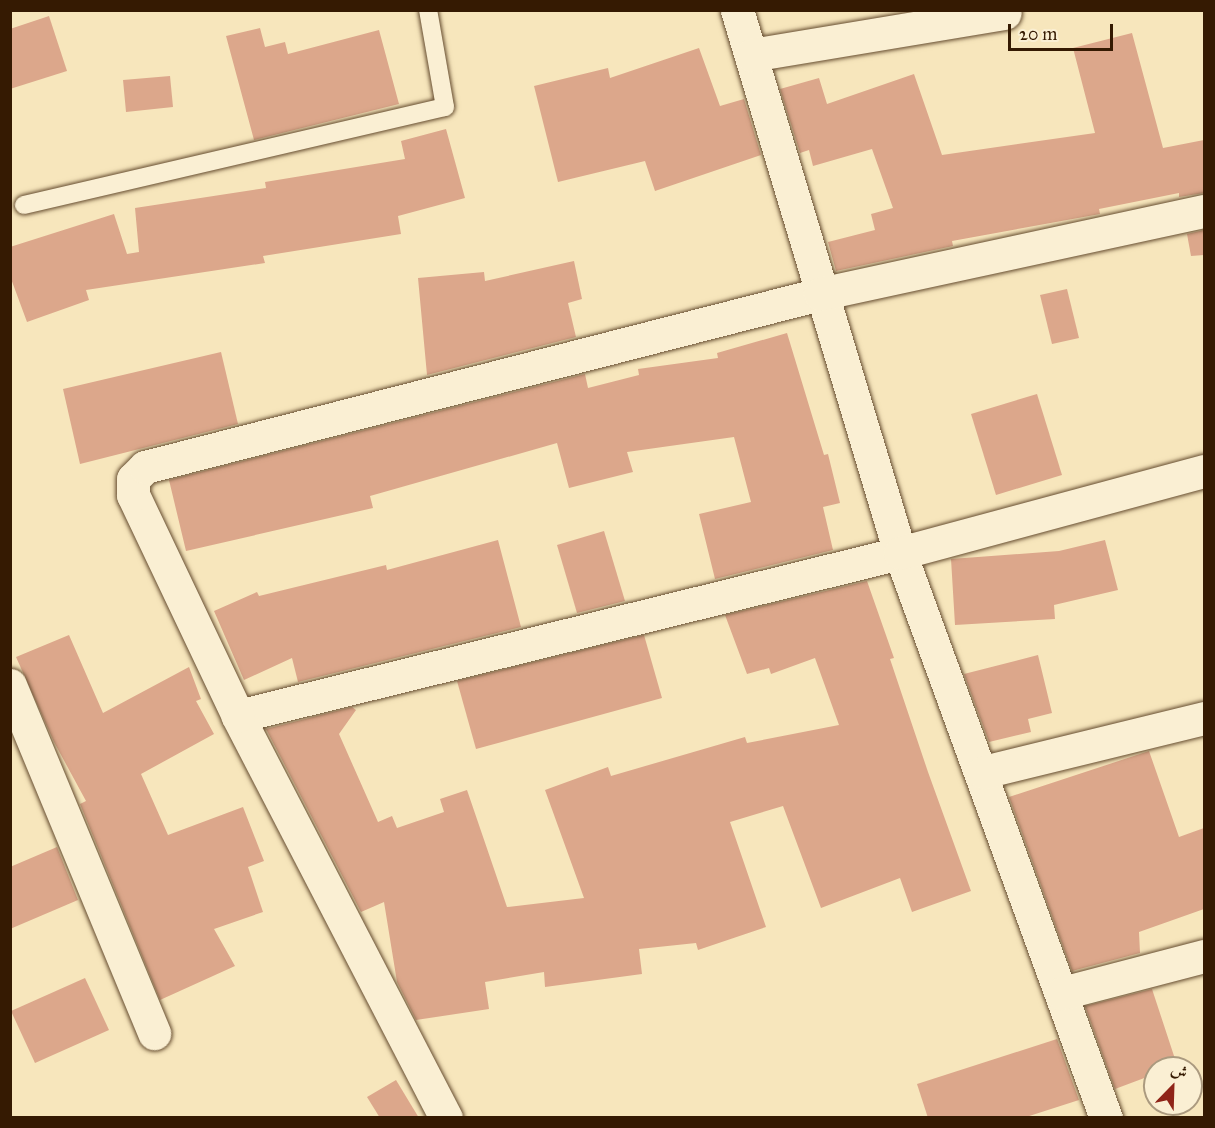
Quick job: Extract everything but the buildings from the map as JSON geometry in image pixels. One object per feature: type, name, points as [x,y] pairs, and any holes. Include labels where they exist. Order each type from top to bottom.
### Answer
[{"type":"street","points":[[737,10],[820,294],[900,553],[982,772],[1106,1118]]},
{"type":"street","points":[[751,55],[1005,13]]},
{"type":"street","points":[[446,1118],[238,716],[133,495],[133,479],[145,467],[820,294],[1204,211]]},
{"type":"street","points":[[238,716],[900,553],[1204,471]]},
{"type":"street","points":[[10,685],[154,1033]]},
{"type":"street","points":[[982,772],[1204,718]]},
{"type":"street","points":[[1062,993],[1204,956]]},
{"type":"lane","points":[[24,205],[445,107],[428,10]]}]
